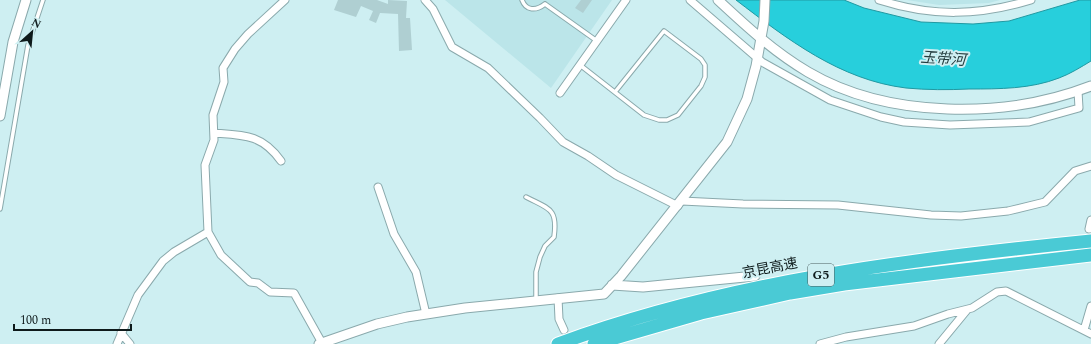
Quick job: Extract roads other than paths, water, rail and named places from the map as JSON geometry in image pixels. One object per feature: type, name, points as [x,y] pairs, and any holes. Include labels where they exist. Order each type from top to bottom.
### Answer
[{"type":"highway","name":"京昆高速","points":[[558,344],[669,309],[787,281],[1090,235]]},
{"type":"highway","name":"京昆高速","points":[[594,344],[701,313],[798,292],[852,283],[1091,255]]},
{"type":"street","points":[[0,116],[13,42],[26,0]]},
{"type":"street","points":[[285,0],[248,34],[223,68],[224,82],[213,116],[213,143],[205,165],[208,232],[221,255],[250,282],[258,283],[270,292],[294,293],[320,343],[377,324],[426,314],[536,300],[604,294],[680,203],[727,142],[747,99],[758,58],[764,21],[765,0]]},
{"type":"street","points":[[426,0],[433,9],[452,47],[488,68],[563,142],[588,156],[616,176],[680,203],[838,205],[931,215],[961,216],[1008,211],[1045,202],[1076,171],[1091,166]]},
{"type":"street","points":[[560,93],[626,0]]},
{"type":"street","points":[[690,0],[758,58],[801,86],[830,100],[881,117],[904,122],[950,125],[1029,122],[1079,108],[1078,91]]},
{"type":"street","points":[[718,0],[761,39],[793,63],[826,81],[873,97],[908,105],[956,109],[1003,108],[1035,103],[1091,86]]},
{"type":"street","points":[[879,0],[925,11],[962,14],[992,10],[1031,0]]},
{"type":"street","points":[[214,133],[244,134],[256,139],[275,153],[281,161]]},
{"type":"street","points":[[378,187],[394,234],[416,272],[426,314]]},
{"type":"street","points":[[1090,235],[1091,220]]},
{"type":"street","points":[[117,344],[138,295],[163,261],[174,252],[208,232]]},
{"type":"street","points":[[612,286],[643,287],[755,276]]},
{"type":"street","points":[[820,344],[846,337],[914,326],[948,314],[975,307],[997,292],[1006,291],[1088,332],[1091,306]]},
{"type":"street","points":[[558,298],[559,319],[564,330]]},
{"type":"street","points":[[939,344],[967,310]]},
{"type":"street","points":[[121,333],[130,344]]},
{"type":"lane","points":[[0,209],[24,61],[31,32],[43,0]]},
{"type":"lane","points":[[522,0],[527,7],[533,9],[540,8],[545,2],[597,41]]},
{"type":"lane","points":[[580,65],[615,92],[651,119],[667,120],[678,115],[701,86],[705,77],[705,65],[701,59],[664,31],[615,92]]},
{"type":"lane","points":[[526,197],[550,209],[554,215],[554,237],[542,252],[536,272],[536,300]]},
{"type":"water","name":"玉带河","points":[[736,0],[844,0],[864,8],[921,22],[973,24],[1009,21],[1080,0],[1091,0],[1091,61],[1059,78],[1048,82],[1026,86],[953,90],[906,88],[882,84],[837,67],[815,56]]}]
